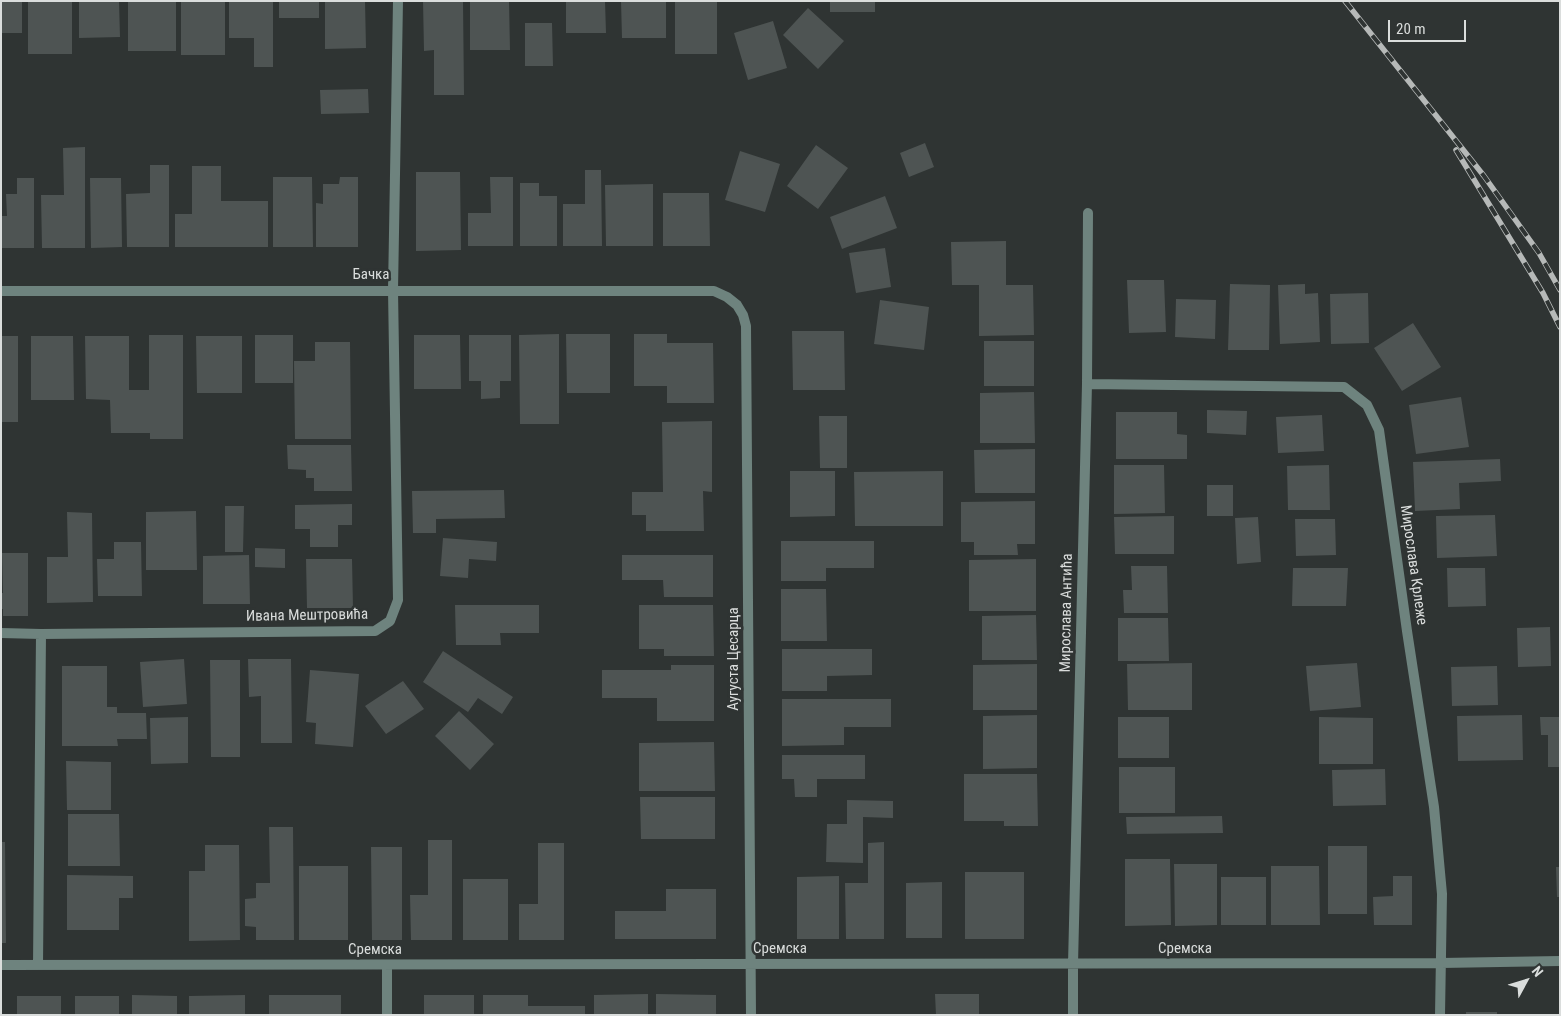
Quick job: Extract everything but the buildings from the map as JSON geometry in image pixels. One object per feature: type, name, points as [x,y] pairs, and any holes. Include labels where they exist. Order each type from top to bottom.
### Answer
[{"type":"street","name":"Ивана Мештровића","points":[[1,633],[375,631],[390,621],[398,600],[393,290],[398,1]]},
{"type":"street","name":"Мирослава Антића","points":[[1073,1015],[1087,384],[1088,213]]},
{"type":"street","name":"Бачка","points":[[1,291],[714,291],[728,297],[737,305]]},
{"type":"street","name":"Аугуста Цесарца","points":[[737,305],[743,315],[746,326],[751,1015]]},
{"type":"street","name":"Мирослава Крлеже","points":[[1087,384],[1344,387],[1367,405],[1379,430],[1434,807],[1442,894],[1440,1015]]},
{"type":"street","points":[[38,965],[41,634]]},
{"type":"street","name":"Сремска","points":[[1,965],[1073,964],[1560,961]]},
{"type":"street","points":[[387,965],[387,1015]]},
{"type":"railway","points":[[1345,1],[1484,176],[1539,253],[1560,290]]},
{"type":"railway","points":[[1456,150],[1543,293],[1560,327]]}]
